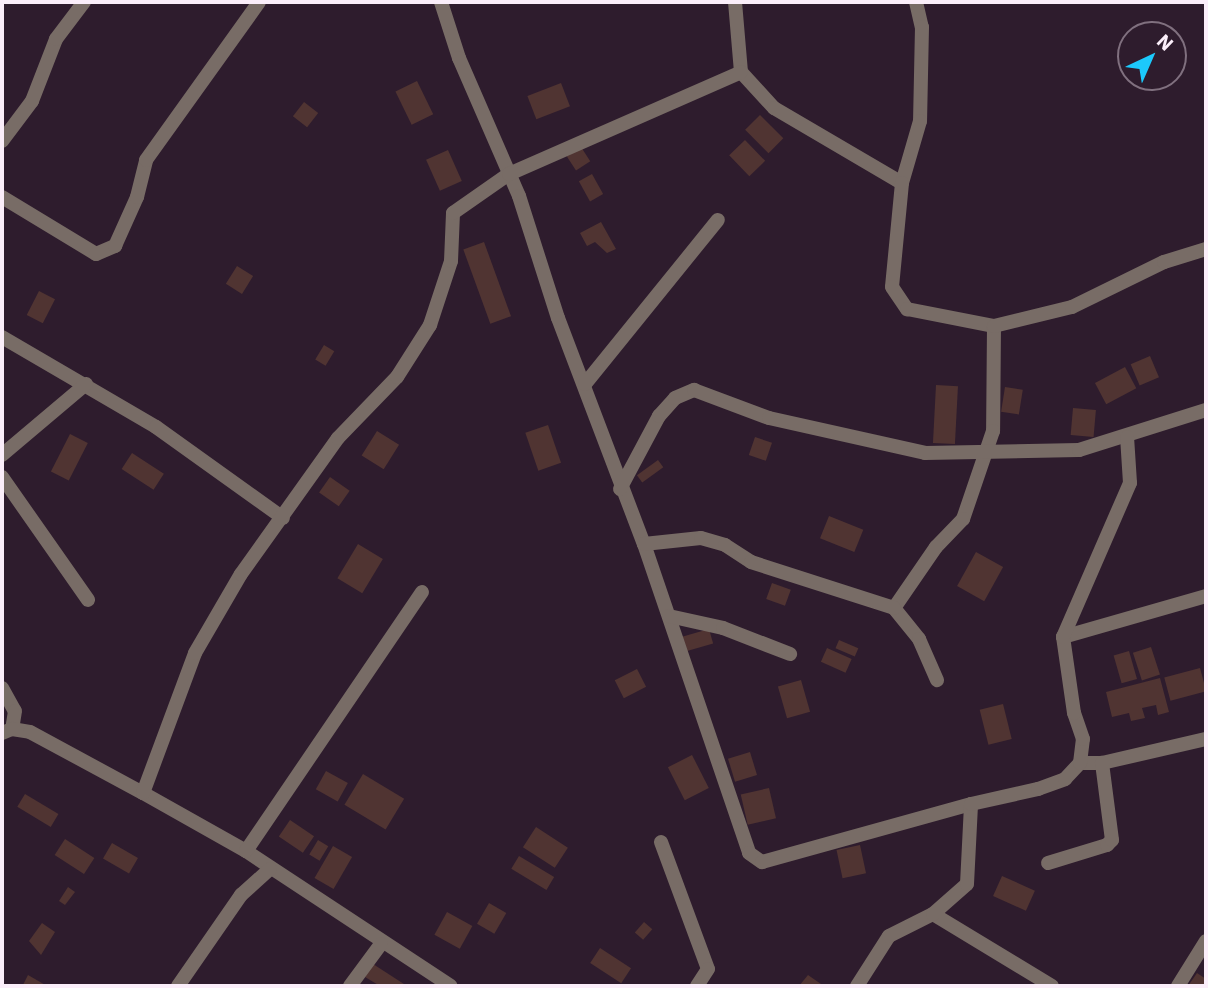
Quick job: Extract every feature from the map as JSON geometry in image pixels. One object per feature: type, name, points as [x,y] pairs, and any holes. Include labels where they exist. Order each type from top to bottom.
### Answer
[{"type":"street","points":[[2,141],[32,101],[56,39],[84,2]]},
{"type":"street","points":[[2,197],[96,254],[115,246],[137,197],[146,160],[259,2]]},
{"type":"street","points":[[442,2],[459,58],[509,174],[620,489],[644,544],[740,836],[749,853],[762,862],[971,804],[1038,789],[1065,779],[1080,764],[1083,739],[1074,713],[1063,638],[1130,483],[1127,437]]},
{"type":"street","points":[[735,2],[741,72],[774,108],[902,183]]},
{"type":"street","points":[[916,2],[922,27],[920,121],[902,183],[892,287],[908,309],[994,326],[1072,307],[1164,262],[1206,249]]},
{"type":"street","points":[[144,793],[195,653],[241,574],[338,438],[397,377],[430,325],[451,261],[453,213],[509,174],[741,72]]},
{"type":"street","points":[[584,384],[718,220]]},
{"type":"street","points":[[894,608],[936,547],[963,519],[993,431],[994,326]]},
{"type":"street","points":[[2,337],[86,384],[283,518]]},
{"type":"street","points":[[2,455],[86,384]]},
{"type":"street","points":[[620,489],[659,416],[675,398],[694,390],[769,418],[855,441],[925,453],[1079,450],[1206,410]]},
{"type":"street","points":[[2,477],[88,600]]},
{"type":"street","points":[[644,544],[701,538],[725,545],[751,562],[894,608],[919,639],[937,680]]},
{"type":"street","points":[[246,852],[422,592]]},
{"type":"street","points":[[1063,638],[1206,596]]},
{"type":"street","points":[[668,616],[723,628],[790,654]]},
{"type":"street","points":[[2,688],[15,711],[7,731],[30,732],[144,793],[246,852],[381,944],[451,986]]},
{"type":"street","points":[[1080,764],[1102,763],[1206,739]]},
{"type":"street","points":[[1048,863],[1107,845],[1112,840],[1102,763]]},
{"type":"street","points":[[857,986],[889,936],[933,914],[967,884],[971,804]]},
{"type":"street","points":[[661,842],[708,969],[697,986]]},
{"type":"street","points":[[178,986],[224,917],[270,869]]},
{"type":"street","points":[[933,914],[1052,986]]},
{"type":"street","points":[[1178,986],[1206,941]]},
{"type":"street","points":[[350,986],[381,944]]},
{"type":"building","points":[[417,81],[433,114],[412,125],[395,92]]},
{"type":"building","points":[[561,83],[570,106],[536,119],[527,96]]},
{"type":"building","points":[[304,102],[318,113],[307,127],[293,116]]},
{"type":"building","points":[[760,115],[783,138],[768,153],[745,130]]},
{"type":"building","points":[[745,140],[765,161],[749,176],[729,155]]},
{"type":"building","points":[[581,147],[590,161],[576,171],[567,156]]},
{"type":"building","points":[[448,150],[462,181],[440,191],[426,160]]},
{"type":"building","points":[[592,174],[603,194],[590,201],[579,181]]},
{"type":"building","points":[[601,222],[616,249],[607,253],[595,242],[587,246],[580,233]]},
{"type":"building","points":[[484,242],[511,316],[490,324],[463,250]]},
{"type":"building","points":[[237,266],[253,276],[242,294],[226,284]]},
{"type":"building","points":[[39,291],[55,299],[43,323],[27,315]]},
{"type":"building","points":[[324,345],[334,351],[326,366],[315,360]]},
{"type":"building","points":[[1150,356],[1159,377],[1140,385],[1131,364]]},
{"type":"building","points":[[1125,367],[1136,388],[1106,404],[1095,383]]},
{"type":"building","points":[[936,385],[958,386],[955,444],[933,443]]},
{"type":"building","points":[[1005,387],[1023,390],[1019,415],[1001,412]]},
{"type":"building","points":[[1073,408],[1096,410],[1094,437],[1071,435]]},
{"type":"building","points":[[548,425],[561,463],[538,471],[525,433]]},
{"type":"building","points":[[377,431],[399,445],[384,469],[362,456]]},
{"type":"building","points":[[70,434],[88,443],[69,481],[51,471]]},
{"type":"building","points":[[755,437],[772,443],[766,461],[749,455]]},
{"type":"building","points":[[132,453],[164,474],[154,490],[122,469]]},
{"type":"building","points":[[658,460],[663,467],[642,483],[637,475]]},
{"type":"building","points":[[330,477],[350,491],[339,506],[319,493]]},
{"type":"building","points":[[829,516],[863,530],[854,552],[820,538]]},
{"type":"building","points":[[358,544],[383,559],[362,593],[337,578]]},
{"type":"building","points":[[976,552],[1003,567],[984,601],[957,586]]},
{"type":"building","points":[[772,583],[791,590],[785,606],[766,599]]},
{"type":"building","points":[[709,629],[713,643],[686,651],[682,637]]},
{"type":"building","points":[[839,640],[858,648],[855,656],[835,648]]},
{"type":"building","points":[[1151,647],[1160,675],[1142,680],[1133,653]]},
{"type":"building","points":[[827,648],[852,659],[846,673],[821,662]]},
{"type":"building","points":[[1129,651],[1137,679],[1122,683],[1114,655]]},
{"type":"building","points":[[1200,668],[1206,691],[1170,701],[1164,678]]},
{"type":"building","points":[[637,669],[646,687],[624,698],[615,680]]},
{"type":"building","points":[[1160,678],[1169,712],[1158,715],[1156,705],[1142,708],[1145,718],[1131,721],[1129,713],[1112,717],[1106,692]]},
{"type":"building","points":[[801,680],[810,712],[787,718],[778,687]]},
{"type":"building","points":[[1003,704],[1012,739],[988,745],[980,710]]},
{"type":"building","points":[[750,752],[757,775],[735,782],[728,759]]},
{"type":"building","points":[[692,755],[709,788],[685,800],[668,767]]},
{"type":"building","points":[[326,771],[348,783],[338,801],[316,789]]},
{"type":"building","points":[[363,774],[404,799],[386,830],[344,805]]},
{"type":"building","points":[[769,788],[776,818],[748,825],[741,795]]},
{"type":"building","points":[[25,794],[58,814],[51,827],[17,807]]},
{"type":"building","points":[[290,820],[314,836],[303,853],[279,837]]},
{"type":"building","points":[[536,827],[568,848],[555,868],[523,847]]},
{"type":"building","points":[[65,839],[94,858],[84,874],[55,855]]},
{"type":"building","points":[[318,840],[328,846],[320,861],[309,855]]},
{"type":"building","points":[[112,843],[138,858],[129,874],[103,859]]},
{"type":"building","points":[[860,845],[866,873],[843,878],[837,850]]},
{"type":"building","points":[[333,846],[352,857],[334,889],[314,878]]},
{"type":"building","points":[[519,856],[554,877],[546,890],[511,869]]},
{"type":"building","points":[[1002,876],[1035,891],[1026,911],[993,896]]},
{"type":"building","points":[[68,887],[75,892],[65,905],[59,901]]},
{"type":"building","points":[[489,903],[506,913],[494,934],[477,924]]},
{"type":"building","points":[[447,912],[472,926],[460,949],[434,935]]},
{"type":"building","points":[[644,922],[652,929],[643,940],[635,933]]},
{"type":"building","points":[[42,923],[55,932],[41,955],[29,941]]},
{"type":"building","points":[[600,948],[631,968],[621,983],[590,963]]},
{"type":"building","points":[[373,964],[407,986],[380,986],[365,977]]},
{"type":"building","points":[[1197,973],[1206,979],[1206,986],[1188,986]]},
{"type":"building","points":[[28,975],[47,986],[23,985]]},
{"type":"building","points":[[808,975],[821,984],[820,986],[799,986]]}]
